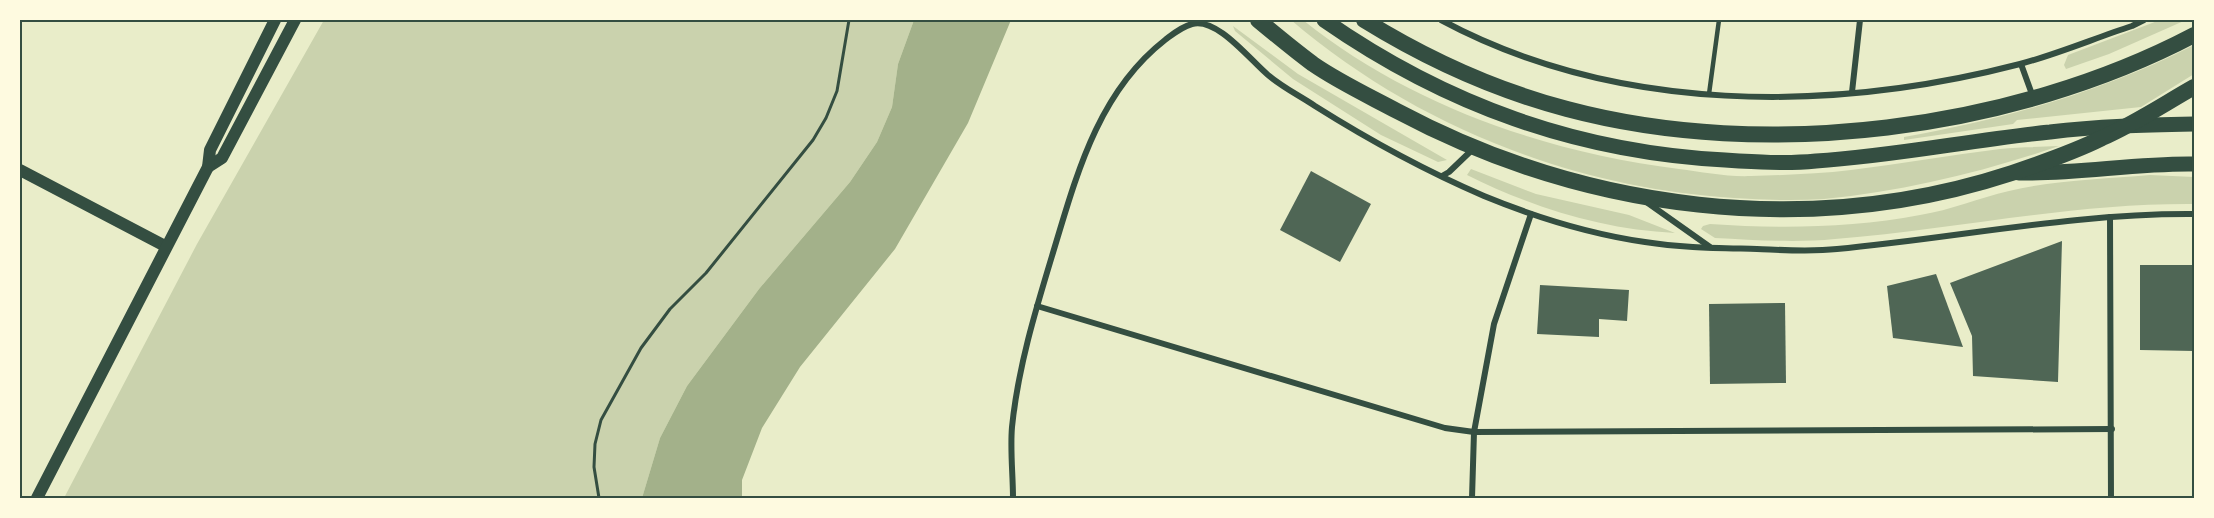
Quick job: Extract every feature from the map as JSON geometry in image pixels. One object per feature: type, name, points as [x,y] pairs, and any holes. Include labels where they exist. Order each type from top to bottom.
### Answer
[{"type":"highway","points":[[1258,20],[1315,65],[1431,129],[1474,148],[1546,174],[1639,197],[1697,206],[1781,210],[1832,208],[1879,204],[1923,196],[2013,173],[2102,138],[2194,87]]},
{"type":"highway","points":[[1364,20],[1433,59],[1506,90],[1567,109],[1664,128],[1711,132],[1797,134],[1885,129],[1967,114],[2034,98],[2112,73],[2194,35]]},
{"type":"main road","points":[[37,498],[165,246],[208,167],[210,150],[275,20]]},
{"type":"main road","points":[[208,167],[222,158],[295,20]]},
{"type":"main road","points":[[1324,20],[1401,69],[1445,92],[1533,127],[1617,147],[1687,158],[1814,162],[2049,132],[2135,125],[2194,124]]},
{"type":"main road","points":[[2013,173],[2194,164]]},
{"type":"main road","points":[[20,170],[165,246]]},
{"type":"street","points":[[1441,20],[1494,46],[1548,65],[1611,80],[1709,94],[1776,97],[1852,92],[1921,84],[2021,64],[2144,20]]},
{"type":"street","points":[[1852,92],[1860,20]]},
{"type":"street","points":[[1013,498],[1012,429],[1028,334],[1079,168],[1099,122],[1126,78],[1151,51],[1178,29],[1196,22],[1209,25],[1221,32],[1271,78],[1327,114],[1384,147],[1442,176],[1531,214],[1646,242],[1711,248],[1834,250],[2069,220],[2194,214]]},
{"type":"street","points":[[2021,64],[2034,98]]},
{"type":"street","points":[[1442,176],[1474,148]]},
{"type":"street","points":[[1639,197],[1711,248]]},
{"type":"street","points":[[1472,498],[1474,432],[1494,324],[1531,214]]},
{"type":"street","points":[[2110,217],[2111,498]]},
{"type":"street","points":[[1036,306],[1445,428],[1474,432],[2112,429]]},
{"type":"lane","points":[[1709,94],[1719,20]]},
{"type":"path","points":[[599,498],[594,467],[595,444],[601,420],[641,348],[670,309],[706,273],[813,140],[826,118],[837,91],[849,20]]},
{"type":"shaded area","points":[[324,20],[914,20],[898,64],[892,107],[877,142],[850,182],[759,289],[687,386],[660,438],[642,498],[64,498],[197,244]]},
{"type":"shaded area","points":[[914,20],[1011,20],[968,123],[895,249],[800,367],[762,428],[742,480],[742,498],[642,498],[660,438],[687,386],[759,289],[850,182],[877,142],[892,107],[898,64]]},
{"type":"shaded area","points":[[1291,20],[1303,20],[1344,50],[1388,77],[1480,120],[1529,137],[1629,161],[1724,175],[1776,175],[1851,170],[2000,149],[2059,146],[2002,164],[1914,186],[1824,199],[1734,198],[1673,192],[1614,181],[1555,165],[1498,145],[1443,120],[1389,91],[1339,57]]},
{"type":"shaded area","points":[[2160,20],[2186,20],[2109,54],[2066,69],[2064,65],[2068,55]]},
{"type":"shaded area","points":[[1233,26],[1298,74],[1447,160],[1438,162],[1381,135],[1293,79],[1235,31]]},
{"type":"shaded area","points":[[2194,45],[2194,74],[2141,107],[2017,120],[2013,124],[1904,140],[1904,137],[1979,122],[2052,102],[2124,77]]},
{"type":"shaded area","points":[[1471,169],[1536,194],[1629,215],[1675,233],[1594,222],[1542,207],[1467,175]]},
{"type":"shaded area","points":[[2150,175],[2194,177],[2194,204],[2059,212],[1880,235],[1820,240],[1775,241],[1715,238],[1701,229],[1710,224],[1789,227],[1868,223],[1931,213],[2026,187],[2079,180]]},
{"type":"building","points":[[1311,171],[1371,204],[1340,262],[1280,230]]},
{"type":"building","points":[[2062,241],[2058,382],[1973,376],[1972,336],[1950,283]]},
{"type":"building","points":[[2140,265],[2194,265],[2194,351],[2140,350]]},
{"type":"building","points":[[1936,274],[1963,347],[1893,338],[1887,286]]},
{"type":"building","points":[[1540,285],[1629,290],[1627,321],[1599,319],[1599,337],[1537,334]]},
{"type":"building","points":[[1785,303],[1786,383],[1710,384],[1709,304]]}]
